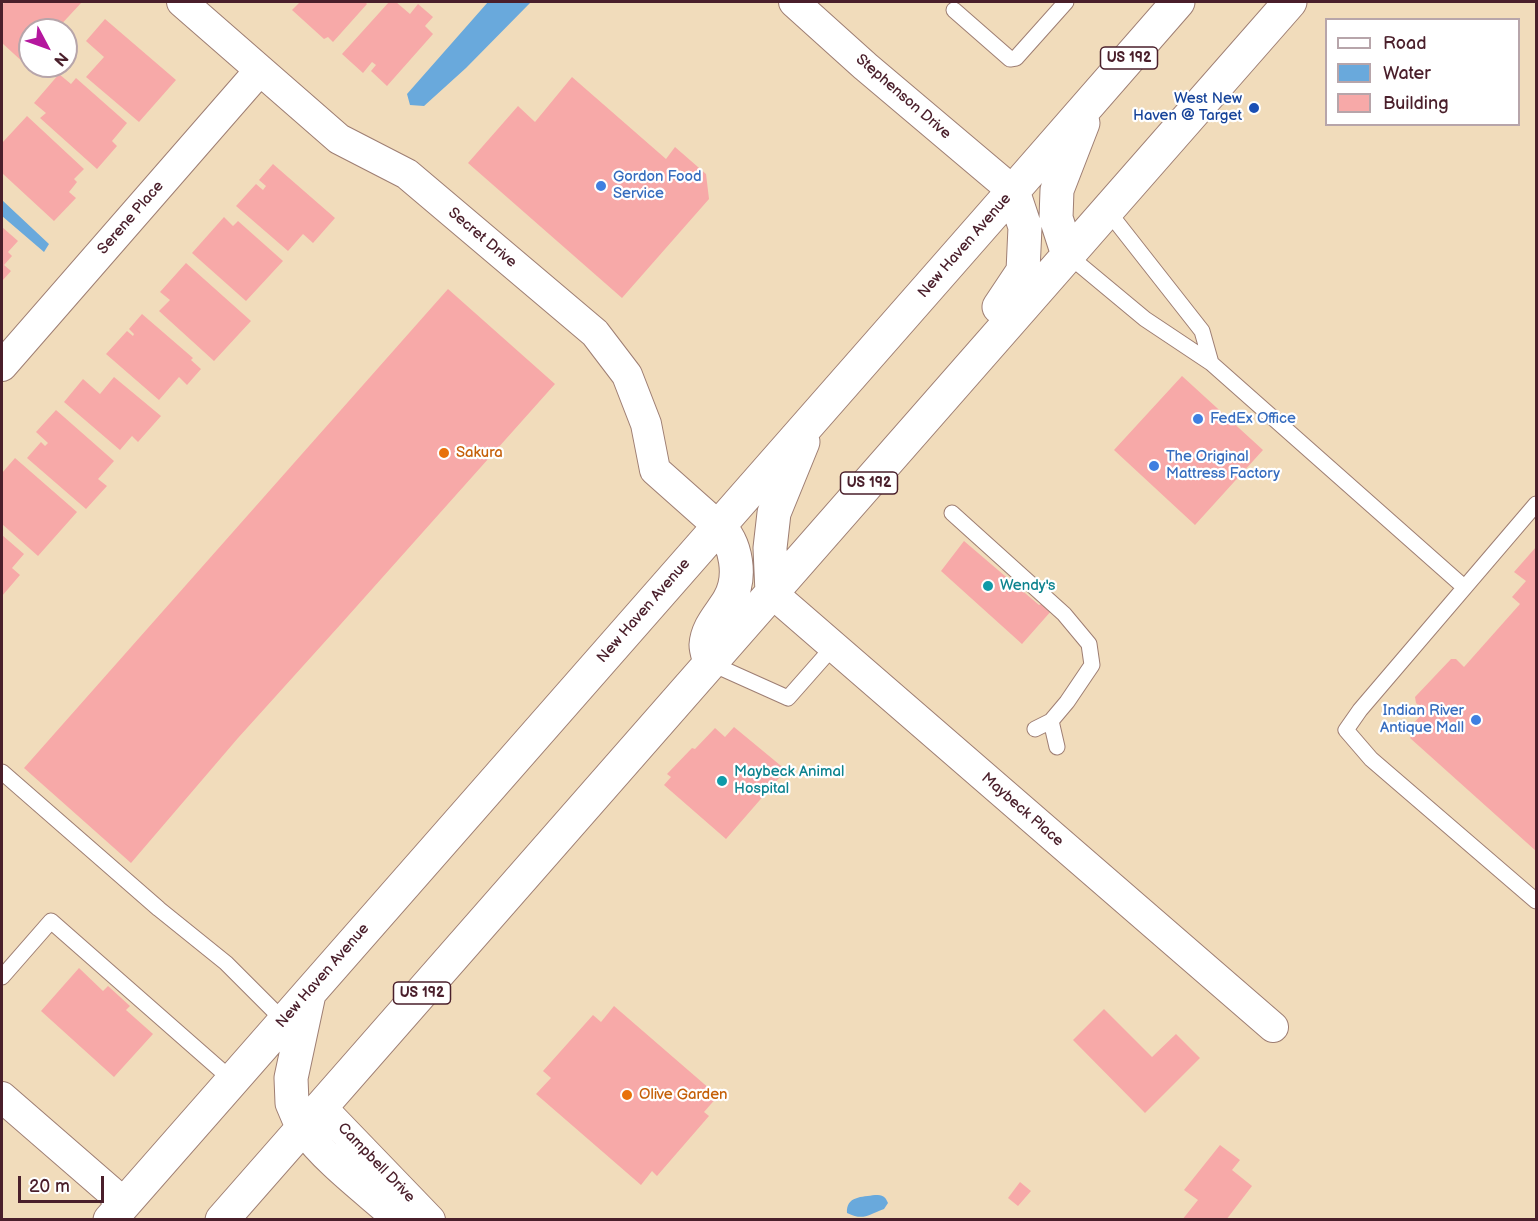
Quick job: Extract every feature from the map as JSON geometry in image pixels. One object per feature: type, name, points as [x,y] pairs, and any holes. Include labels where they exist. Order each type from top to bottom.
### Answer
[{"type":"main road","name":"US 192","points":[[222,1220],[1290,2]]},
{"type":"main road","name":"New Haven Avenue","points":[[121,1214],[232,1080],[1091,102],[1168,8]]},
{"type":"main road","points":[[1068,255],[1056,218],[1057,190],[1091,102]]},
{"type":"main road","points":[[929,414],[1023,271],[1025,227],[1013,191]]},
{"type":"main road","points":[[772,593],[770,548],[774,513],[812,418]]},
{"type":"main road","points":[[710,663],[706,646],[708,636],[718,614],[730,598],[735,584],[736,571],[731,545],[718,526]]},
{"type":"main road","points":[[309,992],[291,1078],[292,1103],[312,1118]]},
{"type":"street","name":"Secret Drive","points":[[182,2],[339,139],[407,174],[595,333],[627,375],[646,424],[655,470],[718,526]]},
{"type":"street","name":"Stephenson Drive","points":[[794,2],[865,66],[1013,191]]},
{"type":"street","name":"Serene Place","points":[[2,366],[260,70]]},
{"type":"street","name":"Maybeck Place","points":[[772,593],[1273,1027]]},
{"type":"street","points":[[2,1097],[121,1214]]},
{"type":"street","name":"Campbell Drive","points":[[312,1118],[312,1142],[399,1220]]},
{"type":"street","name":"Campbell Drive","points":[[312,1118],[430,1220]]},
{"type":"lane","points":[[954,10],[1010,59],[1016,58],[1066,2]]},
{"type":"lane","points":[[1107,210],[1202,331],[1211,363]]},
{"type":"lane","points":[[1068,255],[1145,319],[1211,363],[1464,587]]},
{"type":"lane","points":[[1536,504],[1360,710],[1346,730],[1371,759],[1536,901]]},
{"type":"lane","points":[[952,513],[1064,614],[1089,644],[1092,665],[1051,721],[1035,729]]},
{"type":"lane","points":[[710,663],[788,698],[833,647]]},
{"type":"lane","points":[[1051,721],[1057,747]]},
{"type":"lane","points":[[2,772],[159,909],[226,963],[284,1021]]},
{"type":"lane","points":[[2,977],[51,921],[232,1080]]},
{"type":"water","points":[[488,2],[531,2],[466,68],[424,106],[410,105],[407,94]]},
{"type":"water","points":[[2,200],[49,244],[44,252],[2,216]]},
{"type":"water","points":[[875,1195],[886,1199],[888,1203],[884,1209],[862,1217],[847,1213],[847,1207],[852,1200]]},
{"type":"building","points":[[5,2],[82,2],[67,18],[18,18],[18,58],[2,43],[2,5]]},
{"type":"building","points":[[300,2],[365,2],[367,4],[333,42],[328,37],[324,39],[292,10]]},
{"type":"building","points":[[389,2],[396,2],[410,14],[418,4],[433,17],[425,26],[433,34],[387,86],[371,71],[376,65],[372,62],[363,73],[342,54]]},
{"type":"building","points":[[105,19],[176,80],[139,122],[86,77],[104,57],[86,41]]},
{"type":"building","name":"Gordon Food Service","points":[[572,77],[666,159],[675,147],[706,174],[709,199],[622,298],[468,163],[518,106],[535,122]]},
{"type":"building","points":[[56,78],[64,78],[71,84],[76,78],[127,123],[112,141],[117,146],[97,169],[40,118],[46,113],[34,103]]},
{"type":"building","points":[[27,116],[84,169],[74,179],[77,182],[69,192],[76,198],[54,221],[2,173],[2,143]]},
{"type":"building","points":[[273,164],[335,218],[313,243],[303,234],[288,251],[236,206],[256,184],[263,190],[266,186],[259,180]]},
{"type":"building","points":[[224,217],[233,226],[238,221],[283,261],[246,301],[192,253]]},
{"type":"building","points":[[2,227],[18,241],[8,252],[12,256],[4,265],[11,271],[2,281]]},
{"type":"building","points":[[186,263],[251,321],[214,361],[159,311],[170,300],[160,292]]},
{"type":"building","points":[[448,289],[555,384],[238,738],[131,863],[24,768]]},
{"type":"building","points":[[142,314],[193,358],[191,360],[201,369],[187,385],[179,377],[159,400],[106,354],[127,331],[133,336],[134,334],[129,329]]},
{"type":"building","points":[[1182,376],[1263,450],[1195,525],[1114,450]]},
{"type":"building","points":[[114,377],[161,416],[138,442],[132,436],[120,450],[64,402],[83,379],[100,394]]},
{"type":"building","points":[[56,410],[114,461],[98,479],[107,486],[86,509],[27,458],[41,442],[45,446],[48,443],[36,432]]},
{"type":"building","points":[[15,458],[77,512],[38,556],[2,524],[2,473]]},
{"type":"building","points":[[2,535],[24,554],[12,568],[20,575],[2,596]]},
{"type":"building","name":"Wendy's","points":[[964,541],[1039,605],[1045,602],[1052,610],[1022,644],[941,571]]},
{"type":"building","name":"Indian River Antique Mall","points":[[1536,547],[1536,851],[1410,738],[1414,733],[1409,729],[1424,711],[1416,703],[1415,697],[1451,659],[1456,659],[1464,667],[1520,604],[1512,597],[1526,581],[1514,572]]},
{"type":"building","name":"Maybeck Animal Hospital","points":[[734,727],[786,770],[726,839],[664,785],[671,777],[667,774],[715,728],[725,737]]},
{"type":"building","points":[[79,968],[103,991],[108,986],[130,1006],[126,1010],[153,1034],[114,1077],[41,1011]]},
{"type":"building","name":"Olive Garden","points":[[614,1006],[718,1096],[704,1112],[709,1116],[657,1176],[652,1171],[641,1185],[536,1094],[551,1078],[543,1071],[593,1015],[601,1022]]},
{"type":"building","points":[[1104,1009],[1152,1057],[1176,1034],[1200,1058],[1145,1113],[1073,1040]]},
{"type":"building","points":[[1220,1145],[1240,1160],[1232,1170],[1252,1186],[1226,1220],[1182,1220],[1198,1200],[1184,1190]]},
{"type":"building","points":[[1020,1182],[1031,1191],[1018,1206],[1008,1198]]},
{"type":"place","name":"West New Haven @ Target","points":[[1254,108]]},
{"type":"place","name":"Gordon Food Service","points":[[601,186]]},
{"type":"place","name":"FedEx Office","points":[[1198,419]]},
{"type":"place","name":"Sakura","points":[[444,453]]},
{"type":"place","name":"The Original Mattress Factory","points":[[1154,466]]},
{"type":"place","name":"Wendy's","points":[[988,586]]},
{"type":"place","name":"Indian River Antique Mall","points":[[1476,720]]},
{"type":"place","name":"Maybeck Animal Hospital","points":[[722,781]]},
{"type":"place","name":"Olive Garden","points":[[627,1095]]}]
